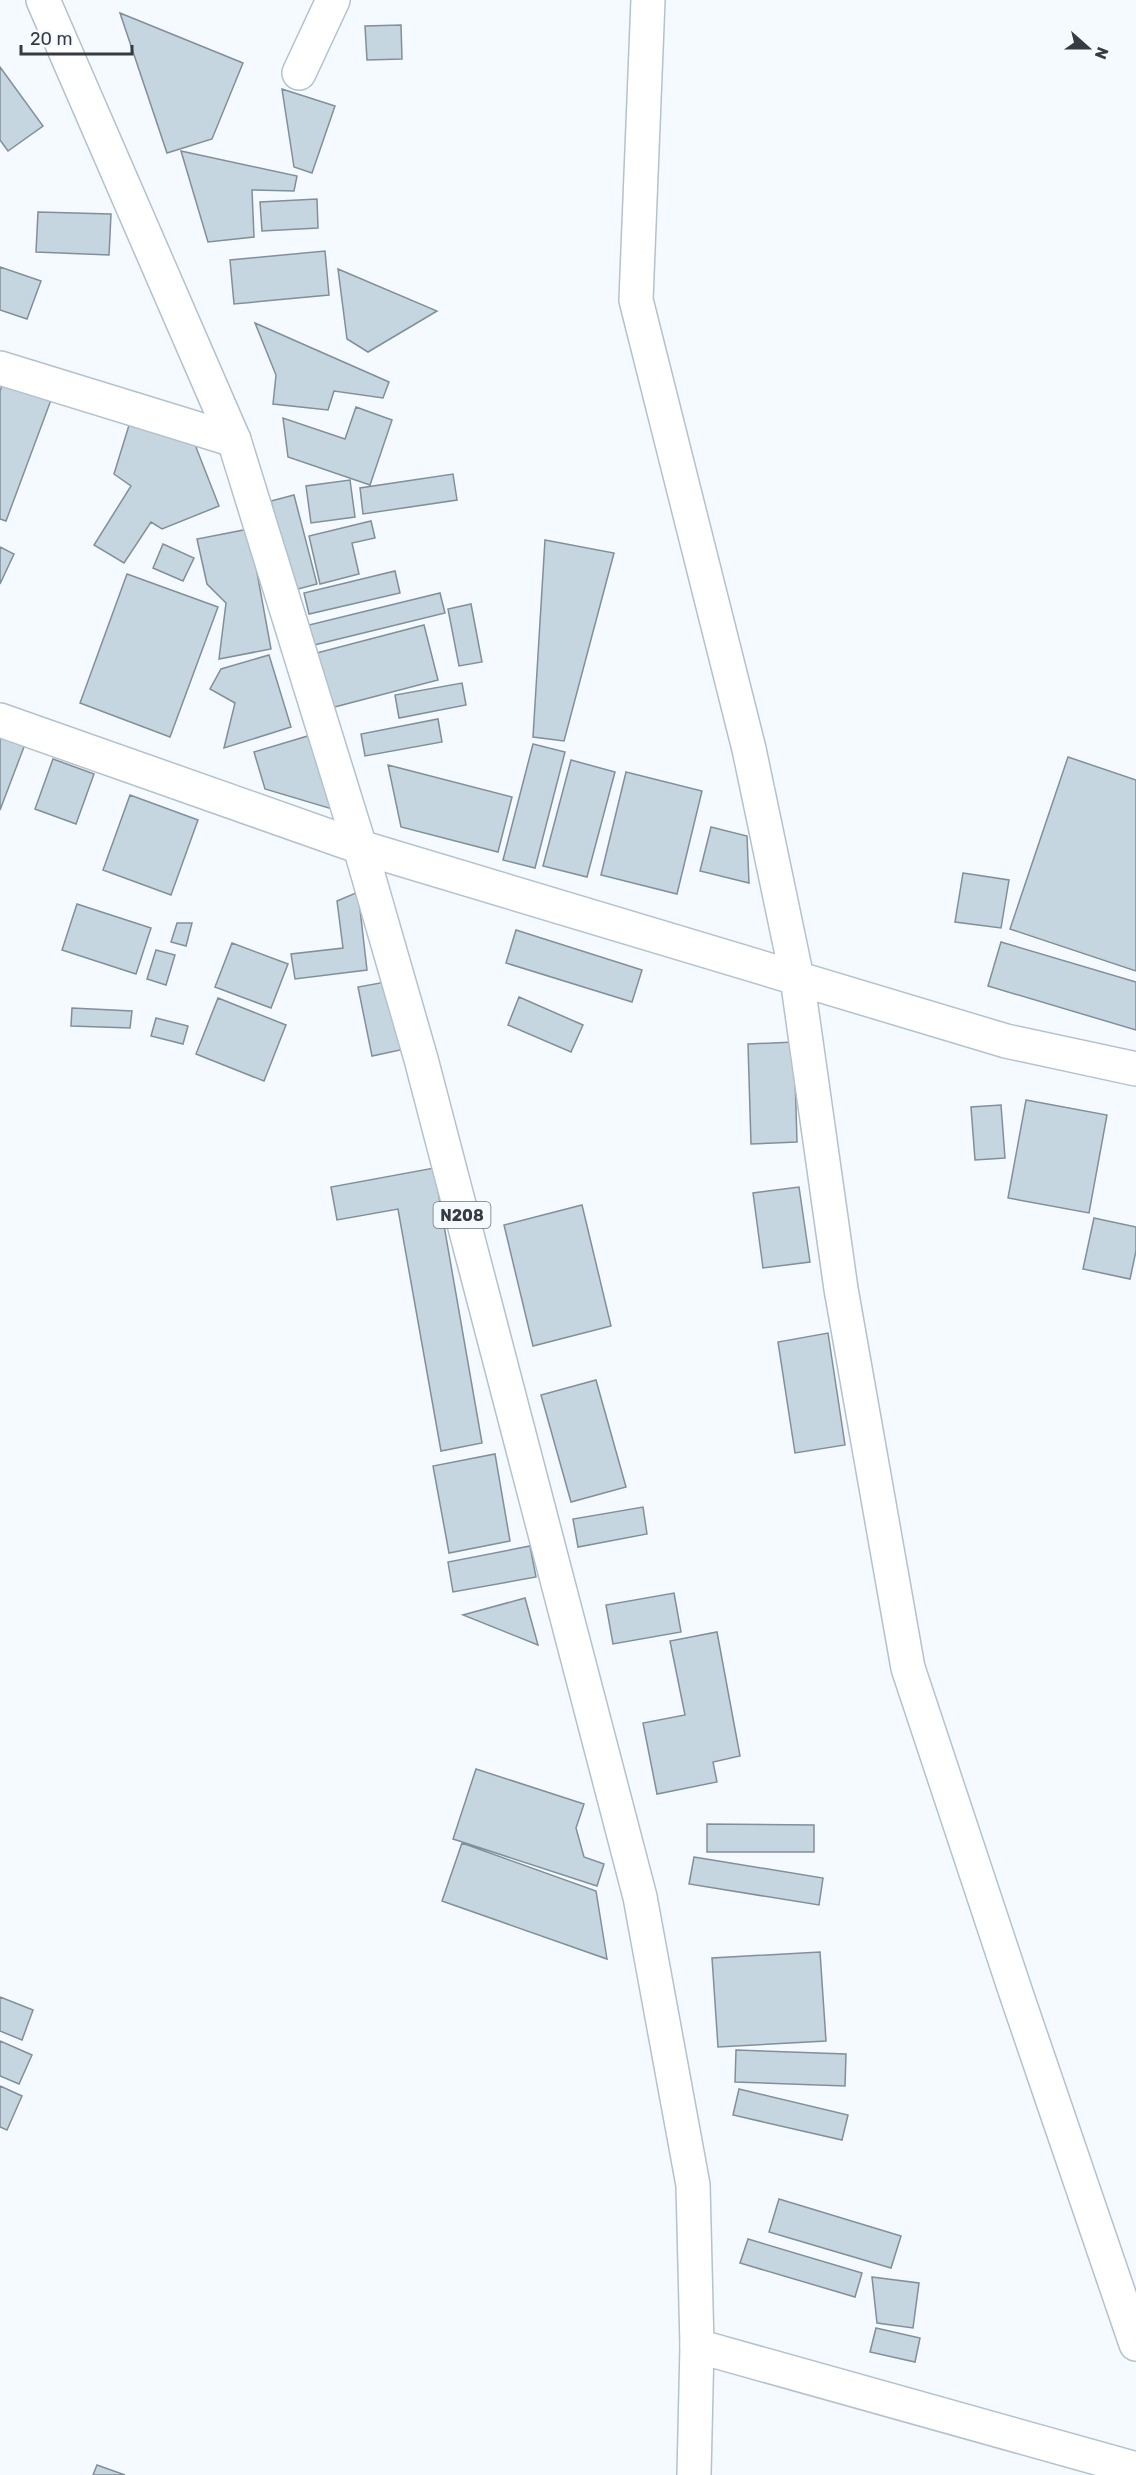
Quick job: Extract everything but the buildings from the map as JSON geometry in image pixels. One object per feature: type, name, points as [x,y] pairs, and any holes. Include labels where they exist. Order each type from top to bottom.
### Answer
[{"type":"main road","name":"N208","points":[[43,0],[234,440],[360,847],[421,1059],[640,1897],[693,2185],[697,2346],[694,2475]]},
{"type":"main road","points":[[299,73],[333,0]]},
{"type":"main road","points":[[648,0],[636,300],[749,749],[797,978],[841,1288],[908,1668],[1136,2344]]},
{"type":"main road","points":[[0,368],[234,440]]},
{"type":"main road","points":[[0,720],[360,847],[1006,1041],[1136,1069]]},
{"type":"main road","points":[[697,2346],[1136,2469]]}]
